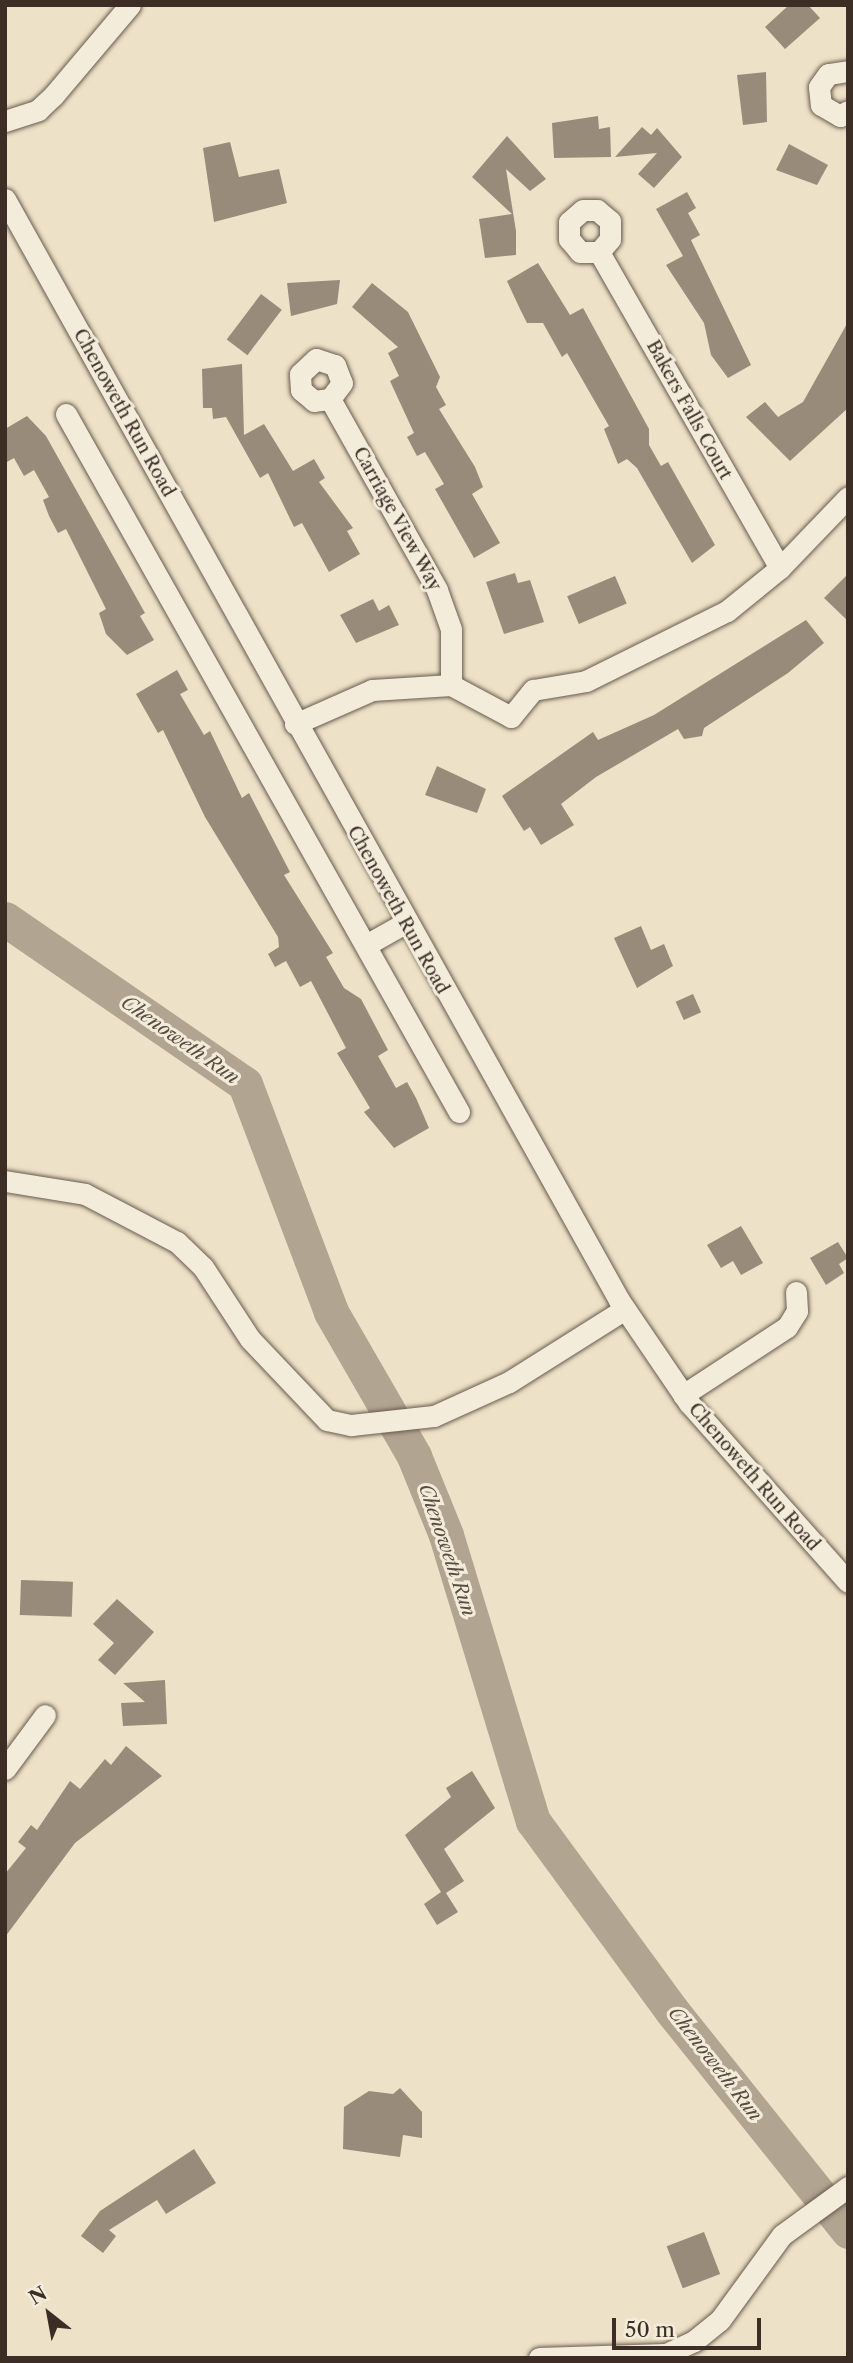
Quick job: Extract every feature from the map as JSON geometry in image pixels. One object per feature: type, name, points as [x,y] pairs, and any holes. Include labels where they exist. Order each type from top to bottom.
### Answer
[{"type":"street","points":[[5,121],[46,103],[130,5]]},
{"type":"street","points":[[848,71],[828,74],[819,87],[821,105],[840,116],[848,111]]},
{"type":"street","name":"Chenoweth Run Road","points":[[5,199],[405,923],[625,1309],[683,1395],[848,1582]]},
{"type":"street","name":"Bakers Falls Court","points":[[599,252],[780,568]]},
{"type":"street","name":"Carriage View Way","points":[[330,400],[437,590],[451,629],[451,685]]},
{"type":"street","points":[[66,414],[460,1112]]},
{"type":"street","points":[[295,724],[372,690],[451,685],[511,717],[533,690],[586,681],[727,611],[780,568],[848,497]]},
{"type":"street","points":[[366,945],[405,923]]},
{"type":"street","points":[[5,1181],[85,1194],[177,1242],[303,1399],[327,1420],[373,1423],[422,1417],[509,1382],[625,1309]]},
{"type":"street","points":[[683,1395],[787,1327],[797,1311],[796,1292]]},
{"type":"street","points":[[5,1769],[45,1715]]},
{"type":"street","points":[[539,2358],[666,2354],[694,2341],[727,2311],[782,2235],[848,2187]]},
{"type":"building","points":[[789,5],[808,5],[820,18],[785,49],[765,27]]},
{"type":"building","points":[[766,72],[767,122],[743,125],[737,75]]},
{"type":"building","points":[[598,116],[599,129],[610,127],[611,157],[554,158],[552,123]]},
{"type":"building","points":[[642,127],[651,135],[657,128],[682,157],[654,188],[638,174],[657,153],[615,157]]},
{"type":"building","points":[[507,136],[546,179],[530,191],[506,169],[516,231],[516,255],[485,258],[479,219],[512,214],[472,177]]},
{"type":"building","points":[[230,142],[239,177],[279,169],[287,203],[214,222],[203,148]]},
{"type":"building","points":[[789,144],[828,165],[817,185],[776,170]]},
{"type":"building","points":[[687,192],[696,208],[688,213],[700,235],[691,240],[751,365],[728,378],[711,355],[704,323],[666,265],[683,256],[656,209]]},
{"type":"building","points":[[538,263],[570,315],[583,308],[649,429],[649,445],[661,466],[668,462],[715,545],[692,563],[637,468],[627,459],[618,464],[604,429],[609,426],[567,353],[562,357],[543,323],[527,323],[507,281]]},
{"type":"building","points":[[340,280],[337,304],[291,316],[287,283]]},
{"type":"building","points":[[372,283],[408,312],[440,377],[436,387],[446,405],[439,409],[475,467],[483,487],[472,494],[500,543],[474,558],[435,489],[444,484],[425,452],[417,456],[407,437],[414,433],[390,381],[399,376],[388,353],[398,347],[352,307]]},
{"type":"building","points":[[261,294],[282,310],[247,355],[227,340]]},
{"type":"building","points":[[848,322],[848,408],[790,461],[746,417],[765,402],[778,417],[803,402]]},
{"type":"building","points":[[242,364],[244,435],[264,424],[293,471],[314,459],[325,478],[319,482],[353,528],[347,531],[360,554],[329,572],[302,523],[294,527],[268,473],[260,478],[226,417],[213,419],[212,408],[203,408],[202,369]]},
{"type":"building","points":[[27,416],[46,436],[145,613],[140,616],[154,640],[127,655],[106,634],[99,613],[106,609],[66,529],[58,533],[49,516],[43,500],[49,497],[34,470],[24,476],[14,458],[5,463],[5,429]]},
{"type":"building","points":[[515,573],[518,583],[530,580],[544,622],[504,634],[486,582]]},
{"type":"building","points":[[848,574],[848,621],[824,598]]},
{"type":"building","points":[[615,576],[627,604],[579,624],[567,596]]},
{"type":"building","points":[[373,599],[379,611],[389,605],[399,625],[356,643],[340,615]]},
{"type":"building","points":[[806,620],[824,643],[788,673],[704,728],[702,736],[684,739],[678,729],[596,777],[561,804],[574,825],[541,845],[530,827],[524,831],[502,796],[593,732],[598,740],[654,715]]},
{"type":"building","points":[[177,670],[188,690],[180,694],[204,735],[210,731],[242,798],[249,793],[290,872],[284,875],[333,953],[326,957],[344,988],[361,999],[388,1050],[378,1056],[396,1088],[407,1082],[416,1098],[429,1128],[394,1148],[364,1112],[370,1108],[337,1053],[346,1048],[311,981],[300,987],[286,961],[275,967],[268,954],[279,947],[278,937],[205,817],[163,730],[158,733],[136,694]]},
{"type":"building","points":[[437,766],[486,789],[477,813],[425,795]]},
{"type":"building","points":[[641,926],[651,950],[664,944],[673,966],[637,988],[614,938]]},
{"type":"building","points":[[693,994],[701,1012],[684,1020],[676,1002]]},
{"type":"building","points":[[741,1226],[763,1263],[741,1275],[733,1261],[721,1268],[707,1245]]},
{"type":"building","points":[[838,1242],[848,1258],[839,1264],[844,1273],[826,1285],[810,1258]]},
{"type":"building","points":[[21,1580],[73,1582],[72,1617],[20,1615]]},
{"type":"building","points":[[117,1599],[154,1632],[115,1675],[98,1660],[114,1643],[93,1624]]},
{"type":"building","points":[[165,1680],[167,1724],[123,1726],[121,1703],[145,1702],[123,1683]]},
{"type":"building","points":[[126,1746],[162,1776],[75,1843],[5,1937],[5,1874],[26,1848],[18,1842],[31,1825],[37,1830],[70,1781],[80,1789],[105,1759],[111,1765]]},
{"type":"building","points":[[472,1771],[495,1808],[444,1849],[464,1881],[446,1893],[458,1912],[437,1925],[424,1904],[441,1892],[405,1835],[451,1797],[446,1788]]},
{"type":"building","points":[[400,2088],[422,2112],[422,2138],[403,2135],[400,2157],[343,2149],[344,2107],[369,2091],[393,2094]]},
{"type":"building","points":[[194,2149],[216,2183],[166,2214],[157,2200],[109,2230],[116,2236],[103,2253],[81,2236],[100,2211]]},
{"type":"building","points":[[704,2232],[720,2274],[683,2288],[667,2246]]},
{"type":"waterway","name":"Chenoweth Run","points":[[5,919],[245,1084],[331,1312],[414,1456],[446,1535],[533,1821],[672,2011],[848,2231]]}]
